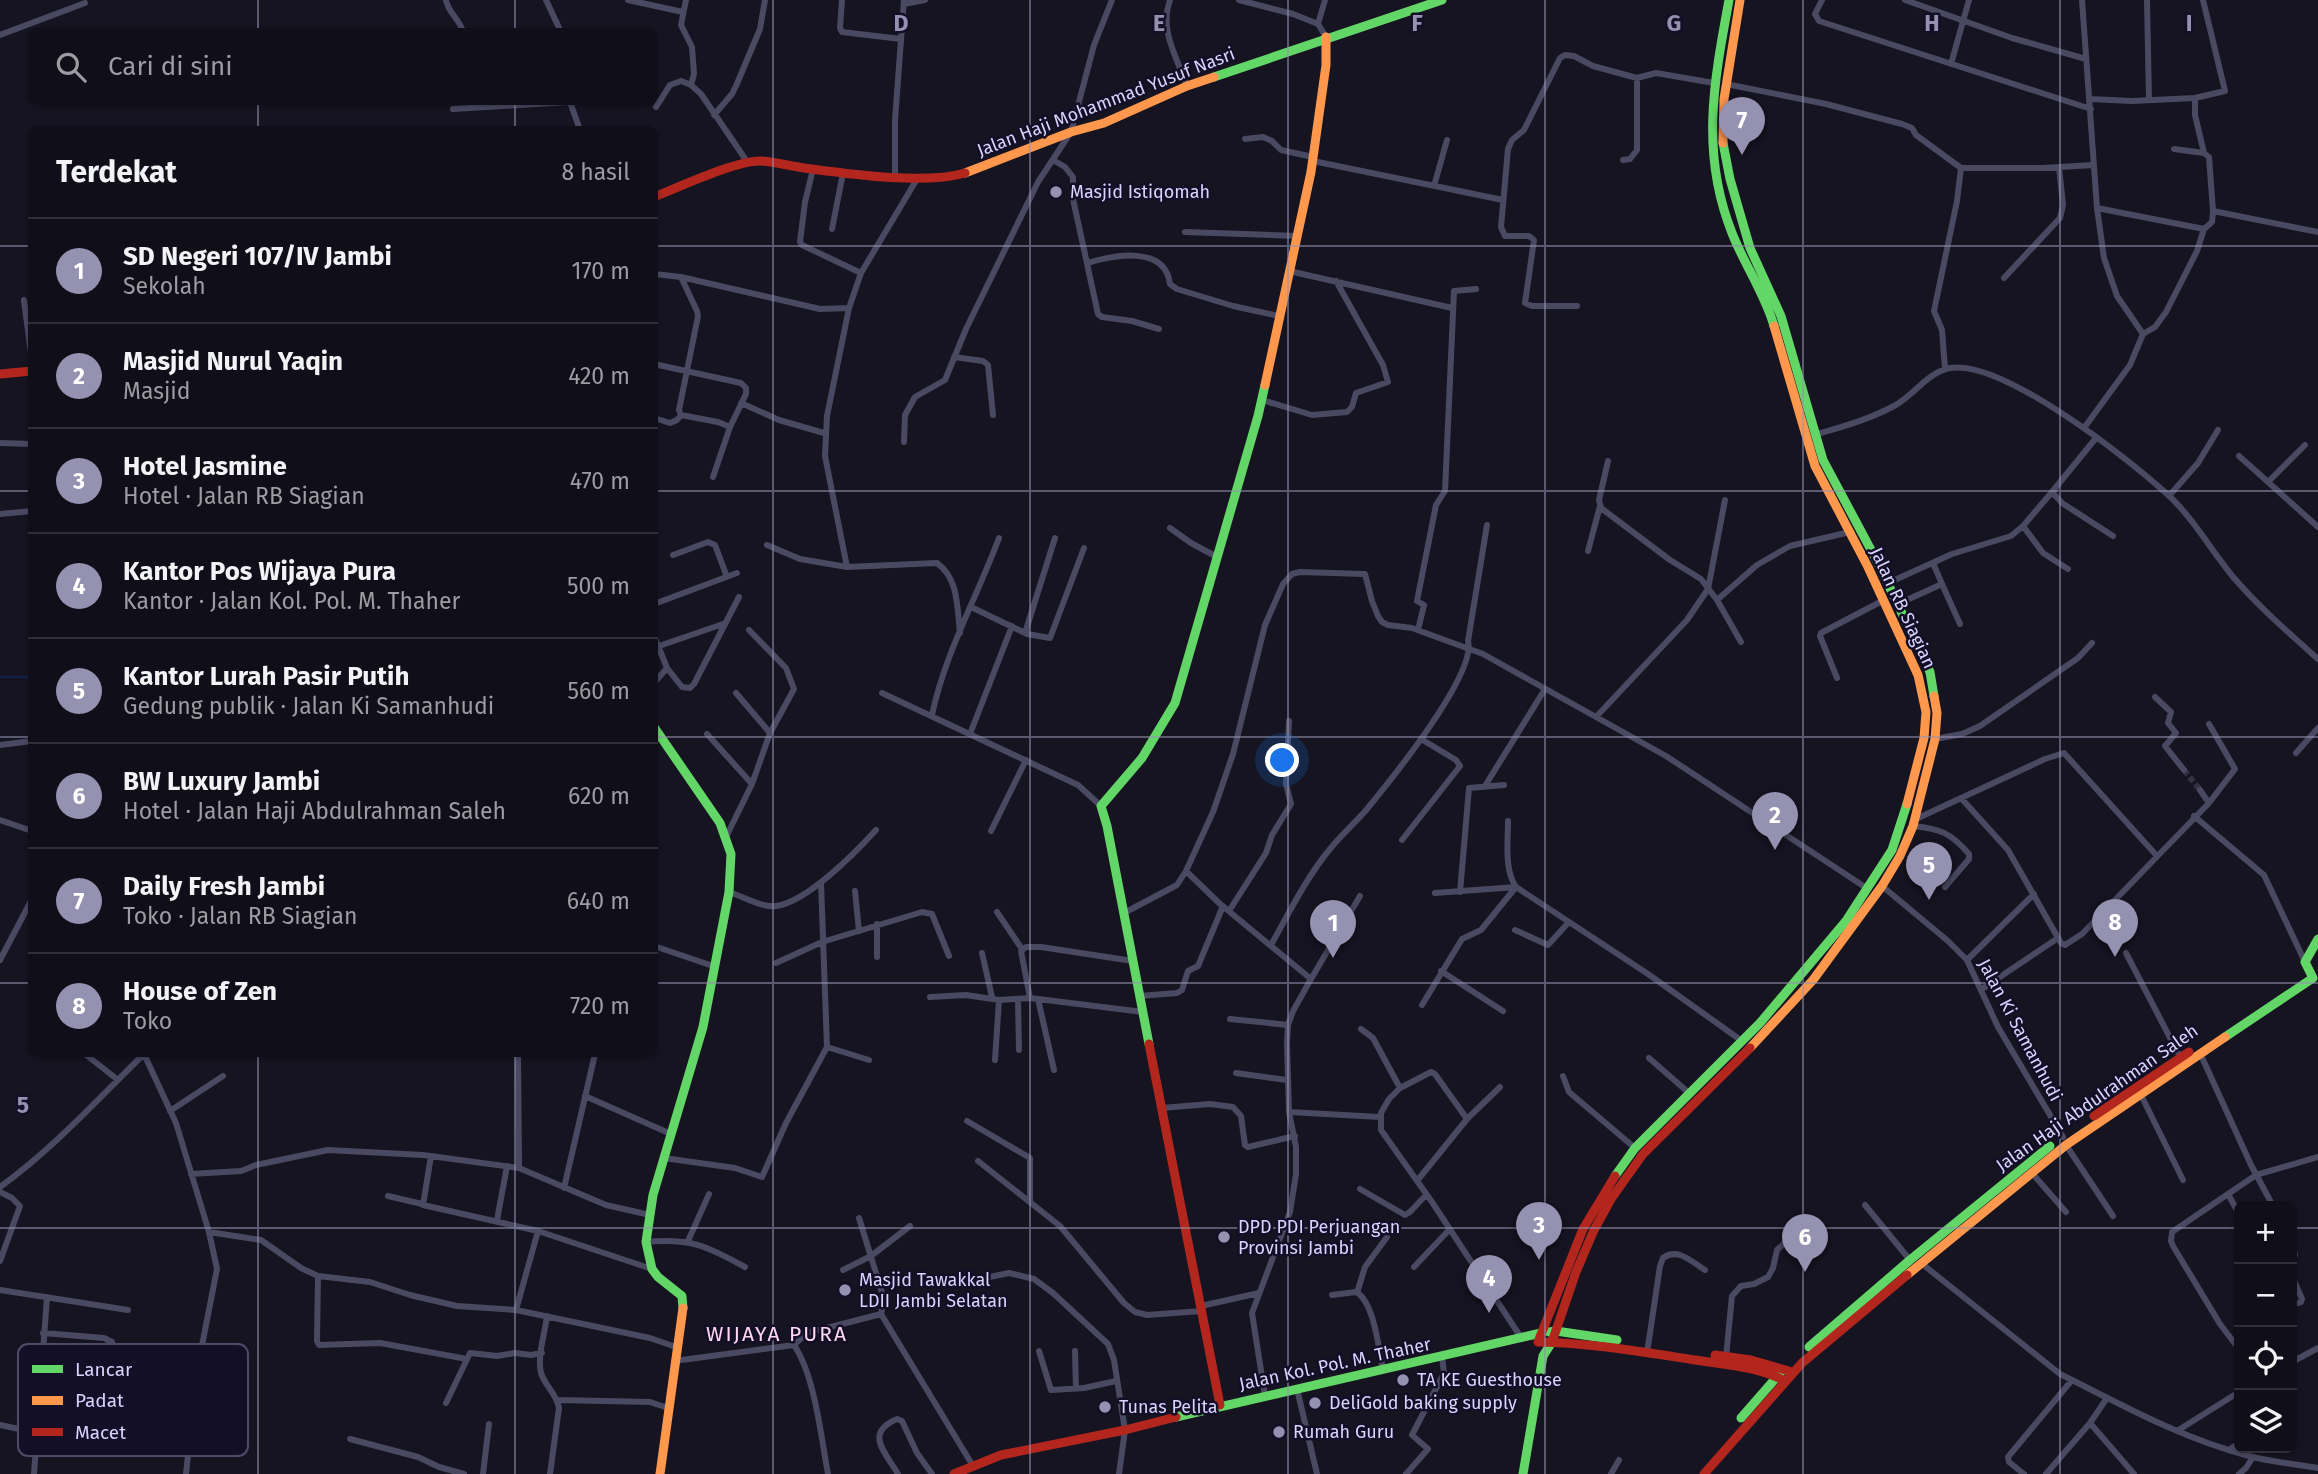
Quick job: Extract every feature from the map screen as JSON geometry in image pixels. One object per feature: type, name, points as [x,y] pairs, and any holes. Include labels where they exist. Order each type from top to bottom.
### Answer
[{"type":"main road","name":"Jalan Haji Mohammad Yusuf Nasri","points":[[658,195],[748,163],[770,162],[843,173],[917,179],[962,174],[1071,132],[1104,124],[1187,86],[1442,0]]},
{"type":"main road","name":"Jalan RB Siagian","points":[[1540,1337],[1583,1229],[1600,1198],[1635,1148],[1742,1041],[1806,971],[1868,889],[1892,850],[1904,816],[1924,738],[1926,712],[1918,675],[1884,600],[1815,466],[1793,375],[1792,350],[1731,230],[1717,179],[1712,138],[1714,83],[1729,0]]},
{"type":"main road","name":"Jalan RB Siagian","points":[[1543,1356],[1552,1342],[1576,1272],[1594,1230],[1611,1199],[1643,1154],[1768,1030],[1804,990],[1882,886],[1900,856],[1914,823],[1935,739],[1937,713],[1930,672],[1888,583],[1823,460],[1793,375],[1782,353],[1776,317],[1750,248],[1730,179],[1722,139],[1726,84],[1740,0]]},
{"type":"main road","points":[[1220,1405],[1101,806],[1117,790],[1158,737],[1175,703],[1262,400],[1313,159],[1326,65],[1326,37]]},
{"type":"main road","points":[[0,374],[28,371]]},
{"type":"main road","points":[[658,733],[720,823],[731,854],[729,892],[713,966],[704,1027],[664,1158],[646,1242],[652,1269],[683,1300],[660,1474]]},
{"type":"main road","points":[[2309,971],[2318,939]]},
{"type":"main road","name":"Jalan Haji Abdulrahman Saleh","points":[[1785,1374],[1921,1263],[1942,1240],[2024,1166],[2141,1095],[2309,971]]},
{"type":"main road","name":"Jalan Haji Abdulrahman Saleh","points":[[1785,1374],[1910,1260],[1942,1240],[2031,1172],[2065,1141],[2180,1057],[2309,971]]},
{"type":"main road","name":"Jalan Kol. Pol. M. Thaher","points":[[954,1474],[1001,1454],[1125,1430],[1220,1405],[1540,1337],[1556,1331],[1785,1374]]},
{"type":"main road","points":[[1523,1474],[1543,1356],[1540,1337]]},
{"type":"main road","name":"Jalan Kol. Pol. M. Thaher","points":[[1540,1337],[1552,1342],[1726,1357],[1785,1374]]},
{"type":"main road","points":[[1693,1474],[1785,1374]]},
{"type":"main road","points":[[1704,1474],[1785,1374]]},
{"type":"street","points":[[446,0],[448,9],[462,28]]},
{"type":"street","points":[[546,0],[559,28]]},
{"type":"street","points":[[628,0],[683,12]]},
{"type":"street","points":[[686,0],[681,25],[692,47],[694,74],[691,85]]},
{"type":"street","points":[[714,116],[732,94],[760,29],[765,0]]},
{"type":"street","points":[[842,0],[842,32],[901,39]]},
{"type":"street","points":[[895,177],[895,120],[904,2],[925,0]]},
{"type":"street","points":[[904,442],[905,415],[915,397],[945,380],[1038,182],[1071,132],[1094,45],[1112,0]]},
{"type":"street","points":[[1170,0],[1166,30],[1187,86]]},
{"type":"street","points":[[1239,0],[1318,24],[1326,37]]},
{"type":"street","points":[[1272,9],[1275,0]]},
{"type":"street","points":[[1318,24],[1325,0]]},
{"type":"street","points":[[1822,0],[1815,14],[1819,21],[2091,109]]},
{"type":"street","points":[[1905,0],[2012,38],[2086,59]]},
{"type":"street","points":[[1951,64],[1969,0]]},
{"type":"street","points":[[2082,0],[2097,208],[2104,258],[2117,296],[2143,334]]},
{"type":"street","points":[[2147,0],[2149,100]]},
{"type":"street","points":[[2090,99],[2194,98],[2225,91],[2203,0]]},
{"type":"street","points":[[0,35],[85,3]]},
{"type":"street","points":[[1577,306],[1532,306],[1525,303],[1534,240],[1529,236],[1505,236],[1501,227],[1508,149],[1512,140],[1524,130],[1560,58],[1565,55],[1574,56],[1594,66],[1637,78],[1656,74],[1714,83]]},
{"type":"street","points":[[1623,160],[1630,159],[1637,150],[1637,78]]},
{"type":"street","points":[[658,104],[670,85],[681,81],[691,85],[701,94],[748,163]]},
{"type":"street","points":[[1726,84],[1826,104],[1902,124],[1912,128],[1916,135],[1961,167],[2094,165]]},
{"type":"street","points":[[2194,98],[2204,153]]},
{"type":"street","points":[[453,110],[470,105]]},
{"type":"street","points":[[570,105],[578,126]]},
{"type":"street","points":[[1245,139],[1263,137],[1281,150],[1313,159],[1503,200]]},
{"type":"street","points":[[1434,186],[1447,140]]},
{"type":"street","points":[[2084,428],[2130,365],[2143,334],[2155,327],[2166,313],[2192,262],[2204,229],[2212,222],[2209,156],[2174,149]]},
{"type":"street","points":[[1053,160],[1065,167],[1073,177],[1073,199],[1098,314],[1159,329]]},
{"type":"street","points":[[1945,369],[1942,330],[1934,311],[1957,201],[1961,167]]},
{"type":"street","points":[[2004,278],[2060,218],[2063,205],[2059,167]]},
{"type":"street","points":[[813,169],[800,242],[861,273]]},
{"type":"street","points":[[832,229],[843,173]]},
{"type":"street","points":[[847,567],[825,456],[824,433],[849,308],[861,273],[917,179]]},
{"type":"street","points":[[2097,208],[2204,229]]},
{"type":"street","points":[[2213,211],[2318,232]]},
{"type":"street","points":[[1185,232],[1297,236]]},
{"type":"street","points":[[1087,263],[1115,255],[1142,257],[1163,265],[1170,284],[1177,289],[1233,306],[1279,316]]},
{"type":"street","points":[[1289,271],[1452,308]]},
{"type":"street","points":[[658,274],[681,277],[820,309],[849,308]]},
{"type":"street","points":[[681,277],[698,316],[685,372],[679,410],[681,415]]},
{"type":"street","points":[[1262,400],[1312,415],[1347,412],[1352,407],[1356,393],[1388,382],[1383,365],[1336,281]]},
{"type":"street","points":[[1418,630],[1424,604],[1417,601],[1436,505],[1445,491],[1454,291],[1476,289]]},
{"type":"street","points":[[24,300],[28,331]]},
{"type":"street","points":[[954,357],[983,361],[988,365],[993,415]]},
{"type":"street","points":[[658,365],[741,383],[746,388],[713,477]]},
{"type":"street","points":[[1814,435],[1872,418],[1897,405],[1945,369],[1954,367],[1972,370],[2018,386],[2084,428],[2169,496],[2243,588],[2318,659]]},
{"type":"street","points":[[741,404],[779,420],[824,433]]},
{"type":"street","points":[[658,419],[670,423],[681,415]]},
{"type":"street","points":[[681,415],[730,427]]},
{"type":"street","points":[[2169,496],[2198,463],[2218,430]]},
{"type":"street","points":[[1888,583],[1952,554],[2011,536],[2023,526],[2096,438]]},
{"type":"street","points":[[0,443],[28,444]]},
{"type":"street","points":[[2268,482],[2305,445]]},
{"type":"street","points":[[2239,456],[2318,527]]},
{"type":"street","points":[[1588,551],[1608,461]]},
{"type":"street","points":[[2052,492],[2062,503],[2113,536]]},
{"type":"street","points":[[1596,717],[1688,621],[1708,589],[1725,500]]},
{"type":"street","points":[[1600,506],[1635,535],[1701,579],[1717,600],[1741,642]]},
{"type":"street","points":[[0,514],[28,511]]},
{"type":"street","points":[[1271,945],[1312,874],[1421,739],[1461,674],[1470,649],[1468,641],[1487,525]]},
{"type":"street","points":[[2023,526],[2043,553],[2068,569]]},
{"type":"street","points":[[1170,528],[1191,544],[1217,557]]},
{"type":"street","points":[[1717,600],[1757,565],[1790,546],[1850,532]]},
{"type":"street","points":[[932,715],[948,659],[999,538]]},
{"type":"street","points":[[1025,633],[1055,538]]},
{"type":"street","points":[[673,555],[708,542],[712,543],[727,577]]},
{"type":"street","points":[[766,545],[800,559],[847,567],[937,564],[950,576],[954,587],[960,632]]},
{"type":"street","points":[[971,607],[1025,633],[1047,638],[1053,635],[1084,548]]},
{"type":"street","points":[[1933,563],[1960,624]]},
{"type":"street","points":[[1124,913],[1177,885],[1186,871],[1213,812],[1233,754],[1265,625],[1286,579],[1300,572],[1362,572],[1367,577],[1377,616],[1382,622],[1418,630],[1483,654],[1666,756],[1868,889]]},
{"type":"street","points":[[658,603],[737,573]]},
{"type":"street","points":[[1898,604],[1942,584]]},
{"type":"street","points":[[723,624],[659,646],[667,668],[683,688],[692,687],[738,597]]},
{"type":"street","points":[[1838,678],[1821,633],[1884,600]]},
{"type":"street","points":[[970,733],[1012,626]]},
{"type":"street","points":[[726,836],[752,784],[770,733],[794,689],[786,668],[749,630]]},
{"type":"street","points":[[1935,739],[1962,734],[1980,726],[2078,658],[2092,643]]},
{"type":"street","points":[[658,678],[667,668]]},
{"type":"street","points":[[1485,786],[1545,689]]},
{"type":"street","points":[[736,693],[770,733]]},
{"type":"street","points":[[882,693],[1077,785],[1101,806]]},
{"type":"street","points":[[2155,697],[2171,712],[2168,723],[2176,733],[2165,746],[2184,770]]},
{"type":"street","points":[[1139,996],[1177,993],[1182,990],[1188,971],[1198,966],[1226,908],[1266,853],[1272,835],[1291,804],[1286,784],[1289,721]]},
{"type":"street","points":[[1961,798],[2008,850],[2058,938],[2065,945],[2071,943],[2209,803],[2235,769],[2209,724]]},
{"type":"street","points":[[2297,753],[2318,728]]},
{"type":"street","points":[[707,734],[752,784]]},
{"type":"street","points":[[1402,840],[1460,766],[1457,760],[1421,739]]},
{"type":"street","points":[[0,745],[28,742]]},
{"type":"street","points":[[1914,823],[1961,798],[2045,759],[2064,753],[2157,856]]},
{"type":"street","points":[[991,831],[1026,760]]},
{"type":"street","points":[[1460,892],[1469,788],[1504,785]]},
{"type":"street","points":[[2200,790],[2209,803]]},
{"type":"street","points":[[2194,816],[2264,875],[2309,971]]},
{"type":"street","points":[[0,820],[28,830]]},
{"type":"street","points":[[1508,821],[1508,858],[1511,879],[1516,887],[1648,974],[1742,1041]]},
{"type":"street","points":[[1914,823],[1946,832],[1969,854],[1969,859],[1945,887]]},
{"type":"street","points":[[729,892],[769,906],[778,906],[821,883],[876,830]]},
{"type":"street","points":[[1186,871],[1311,979]]},
{"type":"street","points":[[664,1158],[735,1168],[762,1177],[786,1123],[827,1047],[821,883]]},
{"type":"street","name":"Jalan Ki Samanhudi","points":[[1882,886],[1967,960],[1998,1027],[2113,1216]]},
{"type":"street","points":[[1435,893],[1516,887]]},
{"type":"street","points":[[1422,1004],[1462,939],[1481,930],[1516,887]]},
{"type":"street","points":[[855,891],[859,931]]},
{"type":"street","points":[[1967,960],[2034,894]]},
{"type":"street","points":[[1265,1396],[1259,1345],[1252,1317],[1290,1212],[1296,1174],[1287,1080],[1288,1025],[1293,1011],[1360,895]]},
{"type":"street","points":[[0,960],[28,907]]},
{"type":"street","points":[[776,963],[822,942],[922,912],[932,914],[949,956]]},
{"type":"street","points":[[997,912],[1022,948],[1030,998]]},
{"type":"street","points":[[1515,930],[1548,945],[1568,923]]},
{"type":"street","points":[[877,924],[877,957]]},
{"type":"street","points":[[1982,989],[2058,938]]},
{"type":"street","points":[[658,947],[713,966]]},
{"type":"street","points":[[1022,948],[1041,947],[1133,961]]},
{"type":"street","points":[[982,953],[996,999],[995,1060]]},
{"type":"street","points":[[2126,953],[2180,1057]]},
{"type":"street","points":[[1441,971],[1503,1011]]},
{"type":"street","points":[[930,996],[1030,998],[1143,1012]]},
{"type":"street","points":[[1018,999],[1019,1050]]},
{"type":"street","points":[[1038,999],[1054,1070]]},
{"type":"street","points":[[1230,1019],[1288,1025]]},
{"type":"street","points":[[1361,1029],[1374,1038],[1400,1088]]},
{"type":"street","points":[[827,1047],[869,1060]]},
{"type":"street","points":[[2200,1053],[2270,1201]]},
{"type":"street","points":[[89,1057],[118,1080]]},
{"type":"street","points":[[0,1187],[18,1174],[141,1057]]},
{"type":"street","points":[[145,1057],[170,1111],[209,1232],[217,1269],[202,1344]]},
{"type":"street","points":[[518,1057],[519,1168]]},
{"type":"street","points":[[564,1188],[594,1057]]},
{"type":"street","points":[[1648,1058],[1690,1094]]},
{"type":"street","points":[[1236,1073],[1287,1080]]},
{"type":"street","points":[[1467,1119],[1433,1073],[1400,1088],[1389,1098],[1380,1117],[1381,1130],[1522,1339]]},
{"type":"street","points":[[170,1111],[222,1076]]},
{"type":"street","points":[[1563,1076],[1569,1092],[1635,1148]]},
{"type":"street","points":[[1417,1181],[1467,1119],[1500,1087]]},
{"type":"street","points":[[2141,1095],[2183,1180]]},
{"type":"street","points":[[585,1096],[671,1134]]},
{"type":"street","points":[[1162,1108],[1210,1104],[1233,1107],[1241,1116],[1245,1145],[1248,1147],[1294,1136]]},
{"type":"street","points":[[1289,1112],[1380,1117]]},
{"type":"street","points":[[967,1121],[1030,1158],[1030,1201]]},
{"type":"street","points":[[191,1174],[241,1171],[256,1165],[328,1150],[431,1156],[519,1168],[606,1205],[650,1215]]},
{"type":"street","points":[[422,1204],[431,1156]]},
{"type":"street","points":[[2234,1342],[2220,1324],[2171,1241],[2175,1229],[2256,1175],[2318,1157]]},
{"type":"street","points":[[978,1161],[1060,1226],[1124,1303],[1135,1312],[1147,1315],[1201,1309],[1259,1293]]},
{"type":"street","points":[[497,1220],[507,1166]]},
{"type":"street","points":[[2031,1172],[2066,1212]]},
{"type":"street","points":[[1360,1189],[1405,1214],[1426,1195]]},
{"type":"street","points":[[0,1192],[20,1206],[0,1261]]},
{"type":"street","points":[[688,1241],[709,1194]]},
{"type":"street","points":[[2228,1194],[2234,1205]]},
{"type":"street","points":[[388,1196],[538,1231],[652,1269]]},
{"type":"street","points":[[1865,1205],[1910,1260]]},
{"type":"street","points":[[859,1218],[884,1299],[881,1314],[973,1466]]},
{"type":"street","points":[[843,1270],[871,1256],[910,1226]]},
{"type":"street","points":[[1414,1267],[1449,1230]]},
{"type":"street","points":[[516,1310],[538,1231]]},
{"type":"street","points":[[209,1232],[261,1240],[301,1268],[318,1276],[370,1282],[457,1306],[516,1310],[547,1316],[650,1338],[676,1347]]},
{"type":"street","points":[[1726,1357],[1732,1296],[1741,1286],[1754,1284],[1768,1276],[1773,1268],[1777,1250],[1795,1233]]},
{"type":"street","points":[[1357,1293],[1365,1267],[1387,1237]]},
{"type":"street","points":[[646,1242],[688,1241],[746,1267]]},
{"type":"street","points":[[1648,1349],[1663,1258],[1673,1253],[1680,1254],[1705,1270]]},
{"type":"street","points":[[1921,1263],[2060,1374],[2177,1431],[2229,1450],[2253,1457],[2318,1468]]},
{"type":"street","points":[[980,1279],[1009,1273],[1027,1276],[1045,1286],[1108,1344],[1125,1430],[1119,1474]]},
{"type":"street","points":[[318,1276],[319,1345],[380,1343],[467,1359]]},
{"type":"street","points":[[2297,1288],[2302,1299],[2297,1303]]},
{"type":"street","points":[[0,1290],[128,1310]]},
{"type":"street","points":[[1332,1295],[1357,1293],[1364,1299],[1372,1317],[1383,1370]]},
{"type":"street","points":[[42,1344],[47,1297]]},
{"type":"street","points":[[674,1361],[794,1345],[807,1333],[881,1314]]},
{"type":"street","points":[[547,1316],[541,1374],[558,1400],[550,1474]]},
{"type":"street","points":[[43,1333],[104,1338],[112,1344]]},
{"type":"street","points":[[794,1345],[808,1374],[828,1474]]},
{"type":"street","points":[[2297,1359],[2318,1348]]},
{"type":"street","points":[[1040,1351],[1049,1389],[1076,1389],[1116,1381]]},
{"type":"street","points":[[1075,1351],[1076,1389]]},
{"type":"street","points":[[446,1403],[470,1353],[497,1356],[542,1353]]},
{"type":"street","points":[[1406,1474],[1428,1449],[1412,1435],[1444,1373],[1442,1357]]},
{"type":"street","points":[[2024,1474],[2009,1462],[2008,1457],[2072,1380]]},
{"type":"street","points":[[1297,1388],[1316,1474]]},
{"type":"street","points":[[2177,1431],[2234,1395]]},
{"type":"street","points":[[2048,1473],[2107,1398]]},
{"type":"street","points":[[558,1400],[650,1402],[668,1408]]},
{"type":"street","points":[[898,1474],[879,1441],[878,1434],[885,1424],[897,1419],[901,1421],[917,1453],[932,1474]]},
{"type":"street","points":[[2090,1423],[2134,1474]]},
{"type":"street","points":[[483,1474],[489,1424]]},
{"type":"street","points":[[0,1425],[18,1429]]},
{"type":"street","points":[[351,1439],[418,1457],[439,1467],[464,1474]]},
{"type":"street","points":[[2229,1450],[2234,1446]]},
{"type":"street","points":[[34,1474],[35,1456]]},
{"type":"street","points":[[186,1474],[188,1456]]},
{"type":"street","points":[[2239,1474],[2253,1457]]},
{"type":"street","points":[[1611,1474],[1619,1460]]},
{"type":"waterway","points":[[0,677],[28,677]]},
{"type":"tunnel","points":[[2184,770],[2200,790]]},
{"type":"traffic: fast","points":[[1214,77],[1442,0]]},
{"type":"traffic: fast","points":[[1729,0],[1715,88],[1713,145],[1716,174],[1732,233],[1774,326]]},
{"type":"traffic: fast","points":[[1723,143],[1730,179],[1750,248],[1781,316],[1823,460],[1878,563],[1930,672],[1934,696]]},
{"type":"traffic: fast","points":[[1149,1044],[1101,806],[1142,758],[1175,703],[1265,385]]},
{"type":"traffic: fast","points":[[658,733],[720,823],[731,854],[729,892],[703,1027],[653,1195],[646,1242],[652,1269],[682,1296],[683,1308]]},
{"type":"traffic: fast","points":[[1615,1176],[1635,1148],[1760,1023],[1846,921],[1892,850],[1907,804]]},
{"type":"traffic: fast","points":[[2225,1037],[2313,978],[2305,962],[2318,939]]},
{"type":"traffic: fast","points":[[1809,1347],[1910,1260],[2050,1146]]},
{"type":"traffic: fast","points":[[1549,1332],[1617,1340]]},
{"type":"traffic: fast","points":[[1176,1417],[1541,1333]]},
{"type":"traffic: fast","points":[[1523,1474],[1543,1356],[1552,1342]]},
{"type":"traffic: fast","points":[[1741,1418],[1782,1371]]},
{"type":"traffic: slow","points":[[1723,143],[1724,99],[1740,0]]},
{"type":"traffic: slow","points":[[1265,385],[1311,172],[1326,65],[1326,37]]},
{"type":"traffic: slow","points":[[965,173],[1071,132],[1104,123],[1187,86],[1214,77]]},
{"type":"traffic: slow","points":[[1774,326],[1815,466],[1868,567],[1918,675],[1926,712],[1924,738],[1907,804]]},
{"type":"traffic: slow","points":[[1750,1048],[1813,980],[1882,886],[1900,856],[1913,826],[1935,739],[1937,713],[1934,696]]},
{"type":"traffic: slow","points":[[1907,1275],[2066,1145],[2225,1037]]},
{"type":"traffic: slow","points":[[660,1474],[683,1308]]},
{"type":"traffic: jam","points":[[658,195],[723,169],[761,161],[886,177],[928,178],[965,173]]},
{"type":"traffic: jam","points":[[0,374],[28,371]]},
{"type":"traffic: jam","points":[[1149,1044],[1220,1405]]},
{"type":"traffic: jam","points":[[1552,1342],[1576,1272],[1611,1199],[1643,1154],[1750,1048]]},
{"type":"traffic: jam","points":[[2094,1116],[2189,1052]]},
{"type":"traffic: jam","points":[[1615,1176],[1583,1229],[1538,1342],[1597,1346],[1729,1365],[1763,1372],[1785,1381]]},
{"type":"traffic: jam","points":[[1704,1474],[1802,1363],[1907,1275]]},
{"type":"traffic: jam","points":[[1715,1355],[1751,1360],[1789,1371]]},
{"type":"traffic: jam","points":[[954,1474],[1001,1455],[1176,1417]]},
{"type":"place","name":"Daily Fresh Jambi","points":[[1742,155]]},
{"type":"place","name":"Masjid Istiqomah","points":[[1056,192]]},
{"type":"place","name":"Masjid Nurul Yaqin","points":[[1775,850]]},
{"type":"place","name":"Kantor Lurah Pasir Putih","points":[[1929,900]]},
{"type":"place","name":"House of Zen","points":[[2115,957]]},
{"type":"place","name":"SD Negeri 107/IV Jambi","points":[[1333,958]]},
{"type":"place","name":"DPD PDI Perjuangan Provinsi Jambi","points":[[1224,1237]]},
{"type":"place","name":"Hotel Jasmine","points":[[1539,1260]]},
{"type":"place","name":"BW Luxury Jambi","points":[[1805,1272]]},
{"type":"place","name":"Masjid Tawakkal LDII Jambi Selatan","points":[[845,1290]]},
{"type":"place","name":"Kantor Pos Wijaya Pura","points":[[1489,1313]]},
{"type":"place","name":"TA KE Guesthouse","points":[[1403,1380]]},
{"type":"place","name":"DeliGold baking supply","points":[[1315,1403]]},
{"type":"place","name":"Tunas Pelita","points":[[1105,1407]]},
{"type":"place","name":"Rumah Guru","points":[[1279,1432]]},
{"type":"district","name":"WIJAYA PURA","points":[[777,1334]]}]
